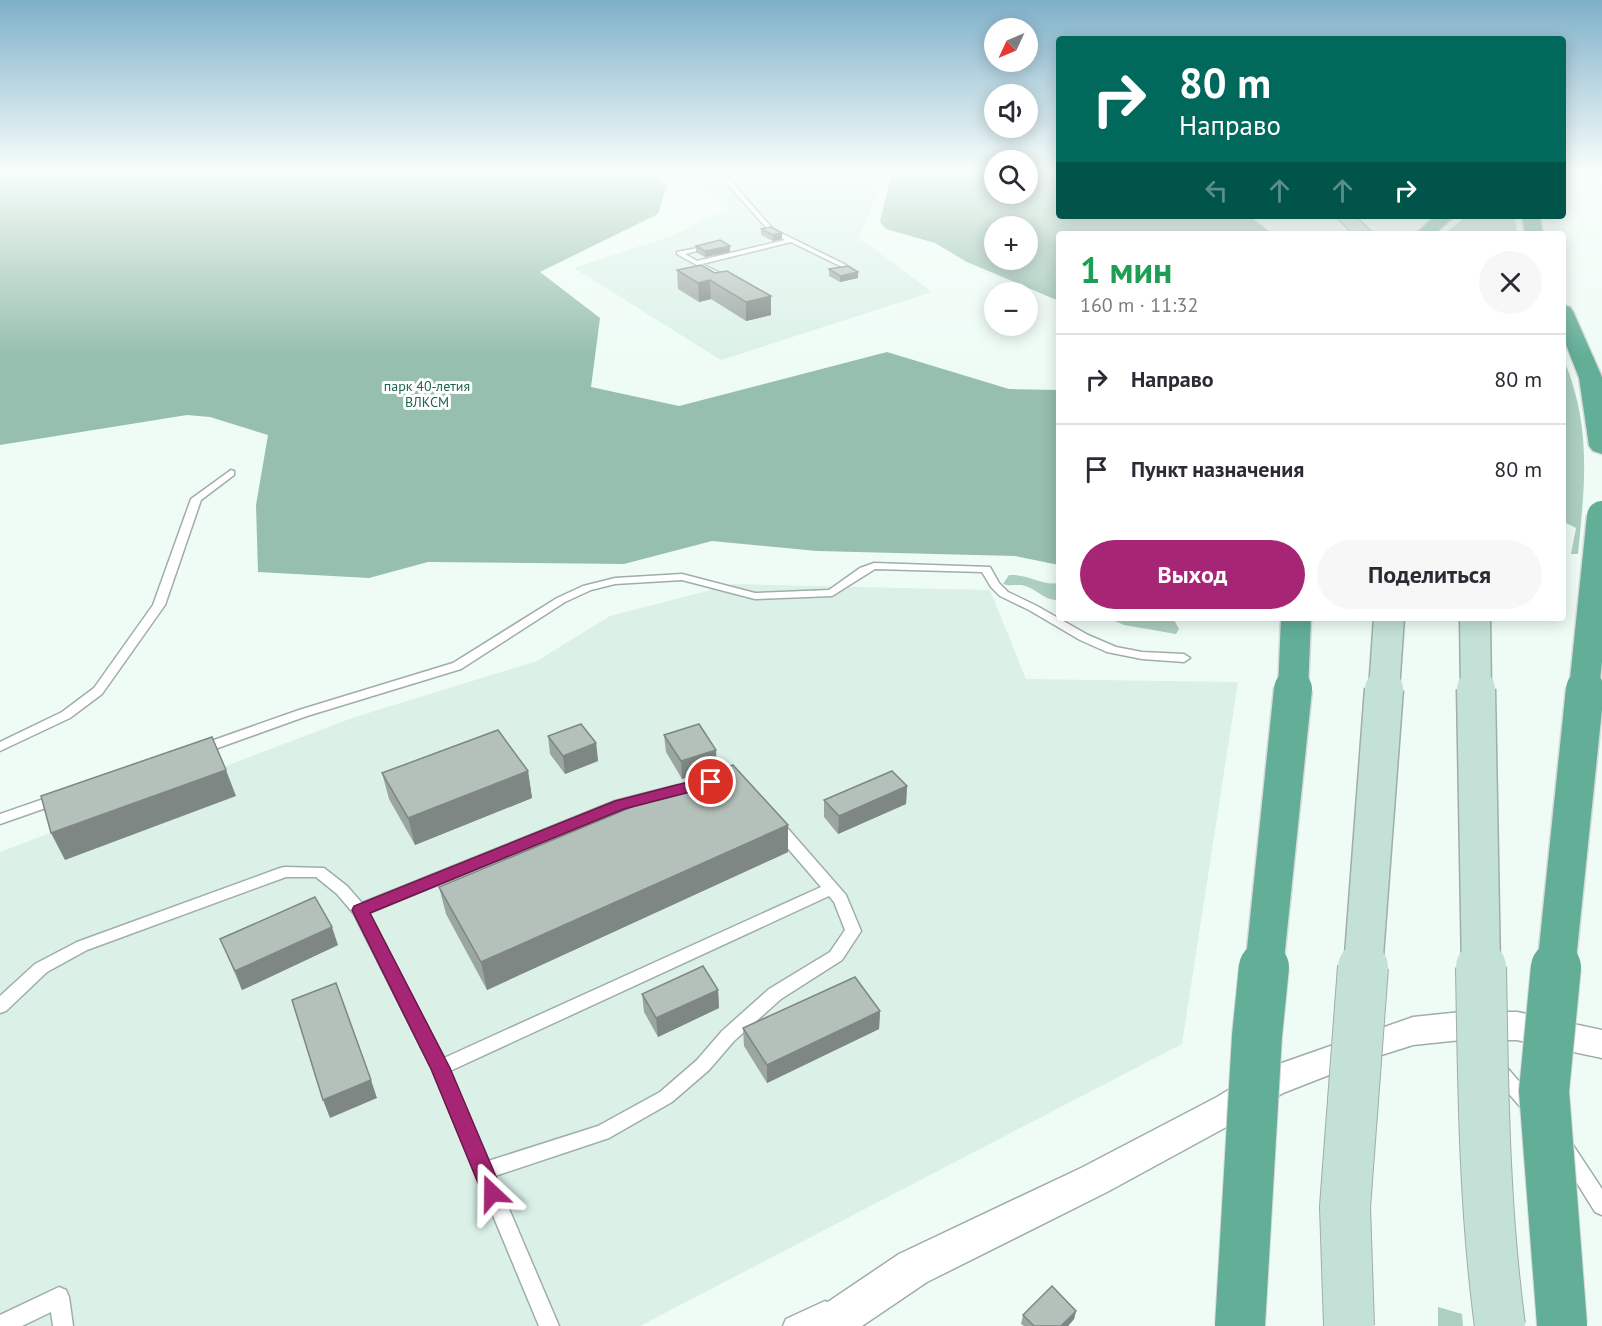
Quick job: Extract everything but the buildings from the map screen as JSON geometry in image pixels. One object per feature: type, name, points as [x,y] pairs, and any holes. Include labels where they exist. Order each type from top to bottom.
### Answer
[{"type":"highway","points":[[1566,318],[1591,378],[1602,446]]},
{"type":"highway","points":[[1562,1325],[1544,1091],[1602,516]]},
{"type":"highway","points":[[1240,1326],[1257,1036],[1294,683],[1296,621]]},
{"type":"main road","points":[[1349,1326],[1345,1207],[1389,621]]},
{"type":"main road","points":[[1475,621],[1484,1144],[1493,1273],[1500,1326]]},
{"type":"street","points":[[827,1326],[913,1269],[1094,1180],[1229,1108],[1271,1082],[1413,1031],[1461,1026],[1516,1026],[1602,1044]]},
{"type":"lane","points":[[777,233],[844,266]]},
{"type":"lane","points":[[696,263],[792,240]]},
{"type":"lane","points":[[722,243],[679,253],[735,285]]},
{"type":"lane","points":[[0,747],[66,715],[98,691],[159,605],[196,500],[231,473]]},
{"type":"lane","points":[[182,756],[303,714],[458,666],[561,600],[587,588],[615,581],[682,577],[755,596],[832,593],[864,570],[874,566],[986,569],[1000,594],[1032,608],[1103,647],[1149,657],[1184,658]]},
{"type":"lane","points":[[360,910],[620,804],[688,787]]},
{"type":"lane","points":[[2,820],[72,794]]},
{"type":"lane","points":[[483,1171],[603,1132],[666,1097],[703,1065],[728,1036],[775,994],[836,956],[853,931],[841,899],[764,810]]},
{"type":"lane","points":[[0,1006],[41,968],[82,946],[285,872],[320,872],[342,890],[360,910],[440,1068],[549,1326]]},
{"type":"lane","points":[[440,1068],[832,888]]},
{"type":"lane","points":[[1461,1026],[1578,1165],[1602,1206]]},
{"type":"lane","points":[[793,1326],[913,1269]]},
{"type":"lane","points":[[0,1326],[59,1298],[63,1326]]},
{"type":"shaded area","points":[[678,233],[861,233],[859,238],[932,292],[721,360],[574,268]]},
{"type":"shaded area","points":[[1566,366],[1579,407],[1584,455],[1583,503],[1578,554],[1571,554],[1576,528],[1566,523]]},
{"type":"shaded area","points":[[1009,575],[1056,583],[1056,600],[1025,586],[1003,584]]},
{"type":"shaded area","points":[[734,584],[990,590],[1026,679],[1238,682],[1182,1044],[640,1326],[0,1326],[0,852],[352,718],[537,661],[610,616]]},
{"type":"shaded area","points":[[1115,621],[1175,621],[1179,629],[1176,634],[1124,625]]},
{"type":"shaded area","points":[[1438,1307],[1462,1314],[1463,1326],[1438,1326]]},
{"type":"green space","name":"парк 40-летия ВЛКСМ","points":[[0,233],[620,233],[540,272],[600,318],[591,387],[679,406],[887,352],[1009,389],[1056,390],[1056,564],[1015,556],[817,551],[712,541],[624,564],[428,562],[369,578],[258,572],[256,505],[268,435],[210,417],[187,415],[0,445]]},
{"type":"green space","points":[[900,233],[984,233],[984,269],[935,243]]},
{"type":"green space","points":[[1038,233],[1056,233],[1056,300],[1038,292],[1038,282],[1014,282],[986,270],[1038,270]]},
{"type":"route","points":[[492,1193],[440,1068],[360,910],[620,804],[711,782]]}]
